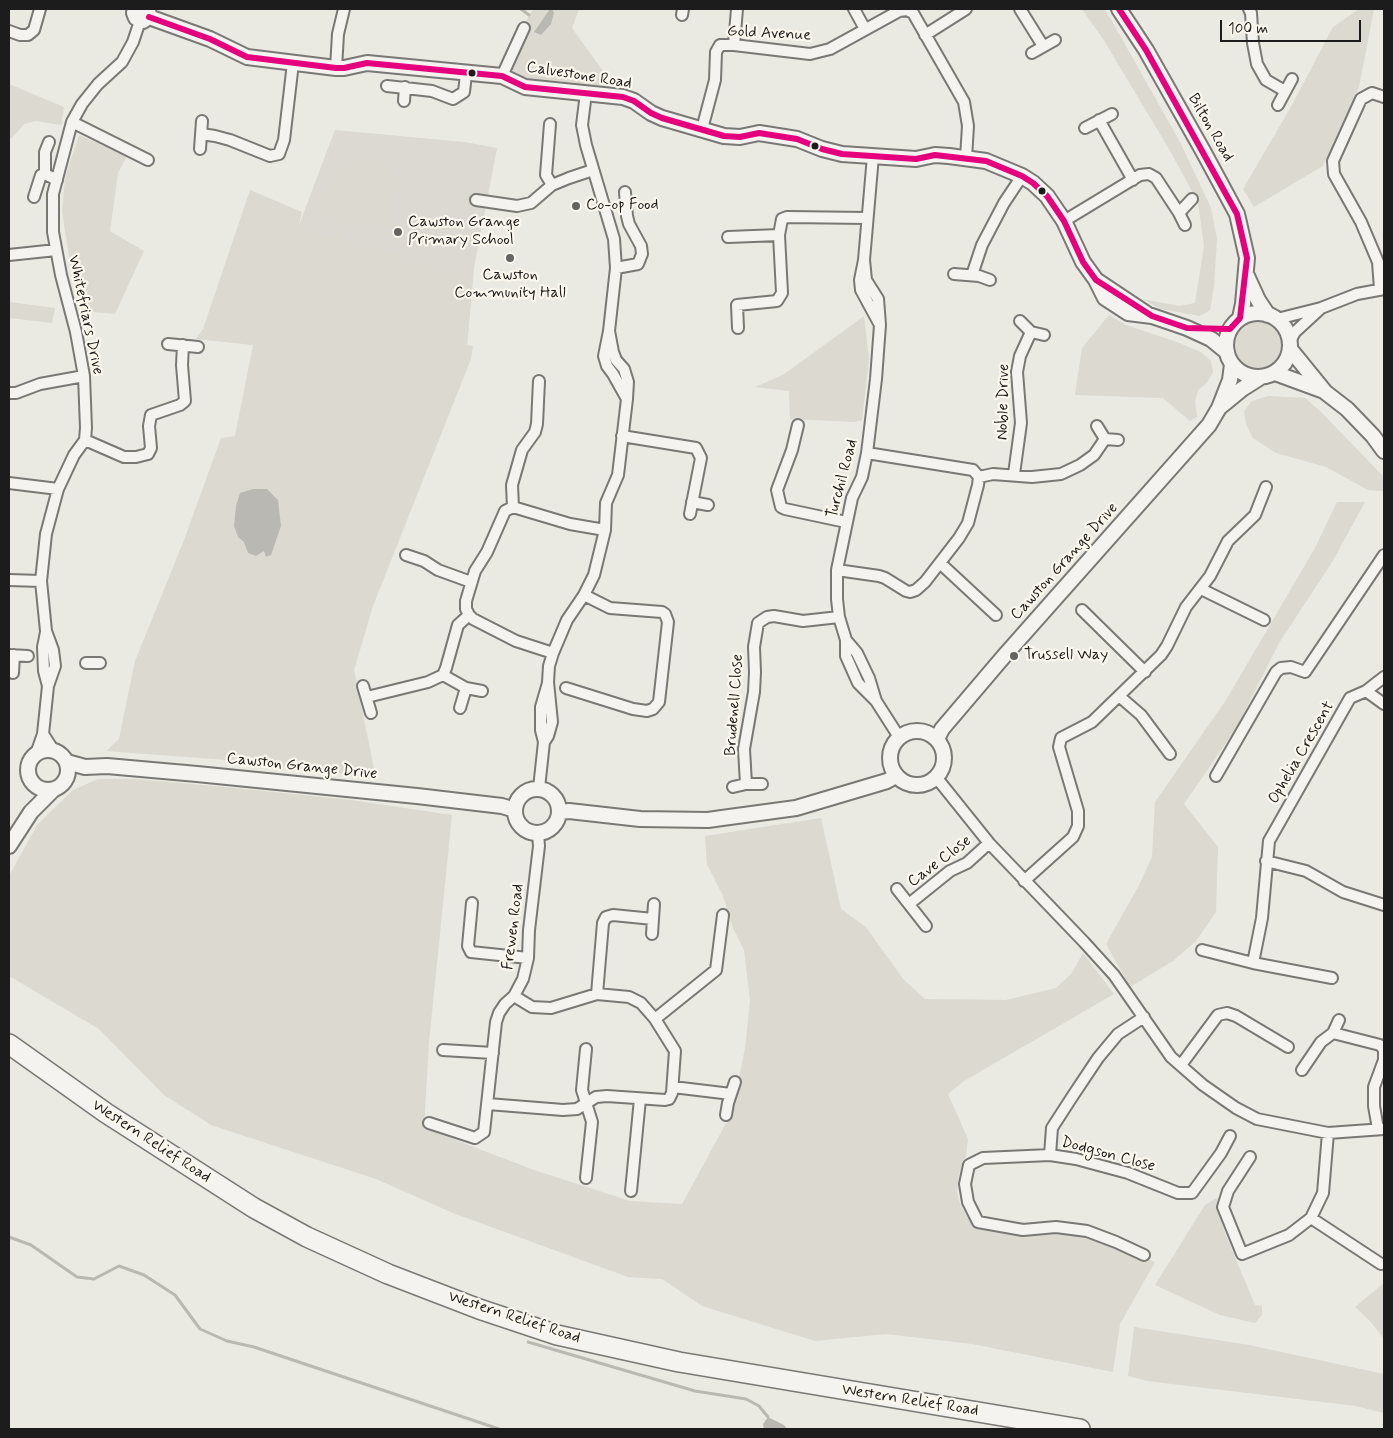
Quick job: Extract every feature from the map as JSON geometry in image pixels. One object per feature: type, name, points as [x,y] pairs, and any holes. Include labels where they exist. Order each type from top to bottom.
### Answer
[{"type":"highway","name":"Western Relief Road","points":[[9,1044],[106,1113],[254,1208],[325,1245],[388,1274],[479,1310],[557,1335],[679,1362],[1080,1429]]},
{"type":"street","points":[[9,30],[20,35],[28,35],[34,30],[40,9]]},
{"type":"street","points":[[336,68],[338,34],[344,9]]},
{"type":"street","points":[[734,45],[737,9]]},
{"type":"street","points":[[854,9],[865,30]]},
{"type":"street","points":[[926,35],[966,9]]},
{"type":"street","points":[[1020,9],[1043,46]]},
{"type":"street","name":"Bilton Road","points":[[1119,9],[1146,50],[1230,198],[1237,214],[1247,258],[1240,318]]},
{"type":"street","points":[[1250,9],[1257,64],[1266,80],[1285,91]]},
{"type":"street","name":"Gold Avenue","points":[[702,129],[715,80],[716,52],[720,45],[810,54],[830,49],[900,10],[907,10],[913,14],[964,102],[968,126],[966,158]]},
{"type":"street","name":"Calvestone Road","points":[[140,12],[210,39],[247,57],[336,68],[367,63],[502,76],[525,87],[623,98],[634,101],[662,118],[724,136],[740,137],[759,132],[783,136],[842,154],[916,159],[935,155],[986,162],[1022,176],[1047,196],[1064,221],[1083,262],[1096,280],[1152,316],[1187,328],[1211,339],[1229,358]]},
{"type":"street","name":"Whitefriars Drive","points":[[85,440],[84,376],[76,332],[56,250],[52,202],[72,122],[82,104],[98,84],[122,62],[133,42],[140,12]]},
{"type":"street","points":[[502,76],[524,28]]},
{"type":"street","points":[[1032,53],[1055,40]]},
{"type":"street","points":[[201,134],[230,140],[270,156],[279,154],[284,140],[293,63]]},
{"type":"street","points":[[387,86],[437,92],[447,98],[456,99],[464,92],[466,74]]},
{"type":"street","points":[[1278,105],[1292,79]]},
{"type":"street","points":[[404,102],[406,87]]},
{"type":"street","points":[[539,788],[544,742],[541,730],[541,707],[548,682],[549,666],[566,620],[584,595],[594,575],[605,530],[606,503],[618,475],[627,399],[607,366],[604,356],[609,331],[616,268],[614,239],[593,170],[582,125],[586,93]]},
{"type":"street","points":[[1273,317],[1321,308],[1357,294],[1382,289],[1378,262],[1361,222],[1334,174],[1333,161],[1361,99],[1372,93],[1384,97]]},
{"type":"street","points":[[1085,128],[1112,114]]},
{"type":"street","points":[[1098,120],[1133,180]]},
{"type":"street","points":[[200,149],[202,121]]},
{"type":"street","points":[[72,122],[148,160]]},
{"type":"street","points":[[550,124],[546,175],[552,185]]},
{"type":"street","points":[[45,174],[45,152],[49,142]]},
{"type":"street","name":"Turchil Road","points":[[873,156],[864,260],[866,280],[878,299],[880,324],[876,379],[868,453],[862,477],[852,498],[846,522],[838,570],[836,599],[846,640],[846,656],[858,683],[876,701],[899,737]]},
{"type":"street","points":[[476,200],[518,206],[531,203],[552,185],[593,170]]},
{"type":"street","points":[[45,174],[57,180]]},
{"type":"street","points":[[34,197],[41,176],[45,174]]},
{"type":"street","points":[[1064,221],[1140,175],[1149,174],[1156,178],[1185,225]]},
{"type":"street","points":[[972,275],[982,245],[1004,203],[1022,176]]},
{"type":"street","points":[[616,268],[638,264],[642,254],[641,246],[629,224],[625,192]]},
{"type":"street","points":[[1179,213],[1192,199]]},
{"type":"street","points":[[738,328],[737,305],[777,301],[782,294],[779,235],[782,219],[787,217],[867,218]]},
{"type":"street","points":[[728,237],[779,235]]},
{"type":"street","points":[[9,255],[56,250]]},
{"type":"street","name":"Bilton Road","points":[[1246,273],[1258,300],[1273,317]]},
{"type":"street","points":[[954,274],[972,275],[990,280]]},
{"type":"street","points":[[1321,308],[1295,332],[1290,345],[1287,359],[1275,373],[1261,377],[1245,374],[1229,358],[1226,344],[1230,329],[1240,318],[1249,314],[1259,313],[1273,317],[1284,326],[1290,345],[1325,392],[1347,409],[1373,436],[1384,451]]},
{"type":"street","points":[[1020,321],[1032,332],[1044,335]]},
{"type":"street","name":"Calvestone Road","points":[[1187,328],[1230,329]]},
{"type":"street","name":"Noble Drive","points":[[1014,474],[1021,422],[1017,372],[1020,356],[1032,332]]},
{"type":"street","points":[[168,344],[198,347]]},
{"type":"street","points":[[36,754],[43,734],[48,686],[44,671],[43,647],[46,631],[40,581],[46,534],[58,489],[74,455],[85,440],[124,457],[148,454],[151,448],[149,426],[151,415],[180,406],[185,401],[182,365],[183,345]]},
{"type":"street","name":"Cawston Grange Drive","points":[[936,739],[942,729],[1005,655],[1209,425],[1219,408],[1230,380],[1229,358]]},
{"type":"street","points":[[1275,373],[1325,392]]},
{"type":"street","points":[[9,393],[16,393],[40,384],[84,376]]},
{"type":"street","name":"Cawston Grange Drive","points":[[1219,408],[1242,389],[1261,377]]},
{"type":"street","points":[[513,507],[512,485],[522,450],[535,432],[537,424],[539,381]]},
{"type":"street","points":[[798,424],[792,450],[777,490],[781,507],[846,522]]},
{"type":"street","points":[[1097,426],[1105,439]]},
{"type":"street","points":[[622,436],[696,448],[700,458],[690,514]]},
{"type":"street","points":[[979,477],[993,474],[1014,474],[1032,477],[1061,474],[1080,465],[1094,455],[1105,439]]},
{"type":"street","points":[[1105,439],[1118,440]]},
{"type":"street","points":[[868,453],[973,470],[979,477]]},
{"type":"street","points":[[838,570],[886,578],[902,589],[910,592],[916,590],[940,563],[968,523],[979,477]]},
{"type":"street","points":[[9,483],[58,489]]},
{"type":"street","points":[[1024,881],[1073,837],[1078,826],[1078,810],[1059,747],[1060,738],[1092,722],[1145,672],[1164,650],[1186,607],[1201,589],[1228,542],[1255,515],[1266,487]]},
{"type":"street","points":[[692,502],[708,505]]},
{"type":"street","points":[[553,653],[516,641],[473,620],[466,609],[471,582],[505,511],[513,507],[570,524],[605,530]]},
{"type":"street","points":[[406,555],[424,561],[438,570],[471,582]]},
{"type":"street","points":[[1216,776],[1276,672],[1281,668],[1291,667],[1305,672],[1384,555]]},
{"type":"street","points":[[940,563],[996,615]]},
{"type":"street","points":[[9,580],[40,581]]},
{"type":"street","points":[[1201,589],[1264,620]]},
{"type":"street","points":[[566,688],[632,709],[647,711],[653,709],[659,702],[668,622],[665,614],[662,612],[610,608],[584,595]]},
{"type":"street","points":[[1082,610],[1145,672]]},
{"type":"street","points":[[443,676],[458,625],[469,615]]},
{"type":"street","name":"Brudenell Close","points":[[746,784],[744,749],[754,692],[756,672],[754,647],[758,622],[767,617],[774,616],[803,621],[839,617]]},
{"type":"street","points":[[13,672],[11,655],[28,656]]},
{"type":"street","points":[[86,663],[100,664]]},
{"type":"street","points":[[367,697],[428,682],[443,676],[466,688],[482,691]]},
{"type":"street","name":"Ophelia Crescent","points":[[1253,963],[1262,918],[1269,840],[1350,698],[1366,691],[1384,677]]},
{"type":"street","points":[[363,686],[371,713]]},
{"type":"street","points":[[460,708],[466,688]]},
{"type":"street","points":[[1366,691],[1384,704]]},
{"type":"street","points":[[1119,696],[1141,715],[1170,754]]},
{"type":"street","points":[[914,730],[930,734],[936,739],[944,754],[944,762],[936,777],[916,785],[909,784],[896,776],[889,759],[892,746],[899,737],[906,732],[914,730]]},
{"type":"street","points":[[43,734],[54,751]]},
{"type":"street","points":[[31,812],[31,782],[27,770],[32,758],[36,754],[42,751],[59,753],[67,762],[68,774],[66,780]]},
{"type":"street","name":"Cawston Grange Drive","points":[[67,762],[85,767],[107,766],[197,774],[483,804],[515,810]]},
{"type":"street","points":[[9,846],[31,812],[52,791],[85,767]]},
{"type":"street","points":[[560,812],[569,810],[640,819],[708,820],[796,808],[896,776]]},
{"type":"street","points":[[936,777],[989,843],[1100,959],[1122,985],[1171,1057],[1203,1085],[1227,1102],[1257,1120],[1328,1132],[1381,1129],[1374,1106],[1374,1087],[1384,1060],[1384,1049],[1380,1044],[1333,1033]]},
{"type":"street","points":[[31,782],[40,790],[52,791]]},
{"type":"street","points":[[733,787],[746,784],[762,784]]},
{"type":"street","points":[[539,788],[552,794],[556,799],[560,812],[559,819],[550,830],[538,834],[521,826],[515,810],[520,797],[532,789],[539,788]]},
{"type":"street","name":"Frewen Road","points":[[429,1123],[475,1138],[484,1132],[496,1022],[499,1013],[514,996],[524,979],[528,958],[538,834]]},
{"type":"street","name":"Cave Close","points":[[909,904],[950,871],[967,863],[989,843]]},
{"type":"street","points":[[1266,861],[1306,871],[1343,892],[1384,905]]},
{"type":"street","name":"Cave Close","points":[[897,889],[926,926]]},
{"type":"street","points":[[472,903],[468,946],[471,952],[528,958]]},
{"type":"street","points":[[652,934],[654,904]]},
{"type":"street","points":[[597,994],[603,923],[606,917],[613,915],[653,918]]},
{"type":"street","points":[[655,1018],[716,970],[723,915]]},
{"type":"street","points":[[1202,950],[1253,963],[1332,978]]},
{"type":"street","points":[[488,1104],[564,1110],[576,1109],[596,1097],[669,1099],[673,1087],[675,1051],[655,1018],[641,1003],[629,998],[597,994],[551,1008],[532,1007],[514,996]]},
{"type":"street","points":[[1181,1066],[1218,1015],[1227,1013],[1236,1016],[1288,1047]]},
{"type":"street","points":[[1050,1155],[1052,1128],[1098,1058],[1118,1034],[1144,1017]]},
{"type":"street","points":[[1302,1070],[1321,1042],[1333,1033],[1339,1020]]},
{"type":"street","points":[[443,1050],[493,1053]]},
{"type":"street","points":[[586,1050],[582,1090],[592,1122],[586,1178]]},
{"type":"street","points":[[726,1115],[735,1082]]},
{"type":"street","points":[[673,1087],[731,1094]]},
{"type":"street","points":[[630,1191],[640,1099]]},
{"type":"street","points":[[1250,1157],[1228,1191],[1223,1207],[1242,1254],[1289,1235],[1311,1218],[1324,1193],[1328,1132]]},
{"type":"street","name":"Dodgson Close","points":[[1144,1255],[1087,1231],[1056,1227],[1024,1230],[978,1222],[968,1202],[965,1184],[970,1165],[983,1158],[1050,1155],[1076,1159],[1128,1173],[1178,1193],[1192,1192],[1221,1153],[1230,1136]]},
{"type":"street","points":[[1311,1218],[1382,1264]]},
{"type":"shaded area","points":[[534,9],[579,9],[572,28],[611,82],[608,87],[527,79],[510,69],[507,70],[529,15]]},
{"type":"shaded area","points":[[550,9],[554,13],[551,24],[541,35],[534,32]]},
{"type":"shaded area","points":[[1082,9],[1104,9],[1112,21],[1181,144],[1211,208],[1217,239],[1214,287],[1210,310],[1200,316],[1161,309],[1142,299],[1179,306],[1195,303],[1204,246],[1198,202],[1169,149],[1105,42]]},
{"type":"shaded area","points":[[1359,9],[1374,9],[1359,87],[1323,166],[1254,207],[1243,189],[1292,105],[1333,27]]},
{"type":"shaded area","points":[[9,84],[64,107],[61,125],[36,121],[24,124],[12,138],[9,138]]},
{"type":"shaded area","name":"Cawston Grange Primary School","points":[[335,130],[464,142],[497,148],[474,268],[467,346],[299,225]]},
{"type":"shaded area","points":[[79,135],[127,156],[118,173],[110,231],[144,251],[115,314],[83,311],[72,275],[62,211],[65,178]]},
{"type":"shaded area","points":[[355,159],[394,162],[393,170],[397,184],[390,210],[395,212],[391,228],[373,224],[372,228],[356,224],[354,227],[349,226],[345,242],[401,255],[399,265],[408,262],[473,277],[467,345],[473,346],[471,359],[373,606],[354,670],[376,778],[227,760],[106,751],[119,739],[135,661],[184,540],[221,438],[235,436],[253,345],[196,339],[203,329],[250,190],[302,212],[299,225],[332,238],[339,232],[341,224],[322,220],[319,206],[338,169]]},
{"type":"shaded area","points":[[9,302],[55,308],[52,323],[9,318]]},
{"type":"shaded area","points":[[1109,315],[1126,325],[1201,352],[1211,361],[1213,372],[1207,383],[1199,389],[1195,401],[1197,417],[1190,421],[1163,398],[1075,395],[1082,348]]},
{"type":"shaded area","points":[[864,316],[869,359],[862,420],[854,422],[790,419],[789,391],[755,387],[783,375]]},
{"type":"shaded area","points":[[1253,318],[1263,318],[1273,322],[1281,330],[1285,345],[1281,360],[1273,368],[1263,372],[1253,372],[1243,368],[1235,360],[1231,350],[1231,340],[1235,330],[1243,322]]},
{"type":"shaded area","points":[[1268,396],[1305,398],[1384,477],[1384,491],[1368,490],[1326,467],[1276,453],[1253,438],[1246,424],[1244,411],[1252,401]]},
{"type":"shaded area","points":[[253,489],[267,489],[278,500],[281,526],[271,555],[266,557],[264,551],[256,556],[248,553],[244,542],[238,537],[234,526],[236,506],[240,493]]},
{"type":"shaded area","points":[[1337,502],[1365,502],[1331,564],[1279,643],[1237,727],[1184,804],[1218,847],[1216,912],[1196,941],[1173,961],[1130,987],[1106,944],[1138,887],[1152,857],[1155,802],[1226,700],[1315,548]]},
{"type":"shaded area","points":[[98,779],[134,779],[225,787],[351,800],[452,815],[429,1042],[424,1128],[534,1170],[630,1201],[682,1204],[730,1116],[738,1084],[745,1048],[750,1001],[744,950],[733,928],[723,896],[707,864],[705,836],[821,818],[841,909],[866,927],[903,979],[925,999],[1006,1000],[1056,988],[1072,973],[1083,953],[1114,994],[964,1081],[948,1094],[968,1139],[966,1156],[959,1173],[957,1193],[961,1207],[972,1225],[1003,1233],[1030,1236],[1058,1234],[1089,1236],[1155,1262],[1120,1324],[1113,1372],[972,1344],[886,1334],[815,1341],[702,1306],[662,1279],[628,1277],[453,1213],[376,1179],[211,1125],[164,1095],[99,1029],[9,976],[9,876],[37,825],[73,790]]},
{"type":"shaded area","points":[[1217,1198],[1224,1231],[1255,1305],[1262,1306],[1262,1315],[1255,1323],[1220,1315],[1155,1285],[1205,1205]]},
{"type":"shaded area","points":[[1384,1283],[1384,1339],[1370,1321],[1355,1307]]},
{"type":"shaded area","points":[[1134,1327],[1249,1345],[1384,1374],[1384,1413],[1356,1406],[1147,1381],[1128,1376]]},
{"type":"shaded area","points":[[768,1417],[784,1425],[787,1429],[764,1429],[763,1424]]},
{"type":"waterway","points":[[521,9],[529,15]]},
{"type":"waterway","points":[[9,1237],[31,1245],[77,1277],[94,1279],[119,1266],[144,1275],[175,1295],[200,1329],[227,1341],[254,1347],[499,1429]]},
{"type":"waterway","points":[[528,1342],[695,1391],[746,1399],[759,1406],[768,1417]]},
{"type":"transit line","points":[[149,17],[210,39],[247,57],[336,68],[367,63],[502,76],[525,87],[623,97],[634,101],[662,118],[724,136],[740,137],[759,133],[797,139],[822,149],[842,154],[916,159],[935,155],[986,161],[1022,176],[1047,196],[1064,221],[1083,262],[1096,280],[1152,316],[1187,328],[1230,329],[1240,318],[1247,258],[1237,214],[1146,50],[1119,9]]},
{"type":"place","name":"Co-op Food","points":[[576,206]]},
{"type":"place","name":"Cawston Grange Primary School","points":[[398,232]]},
{"type":"place","name":"Cawston Community Hall","points":[[510,258]]},
{"type":"place","name":"Trussell Way","points":[[1014,656]]}]
